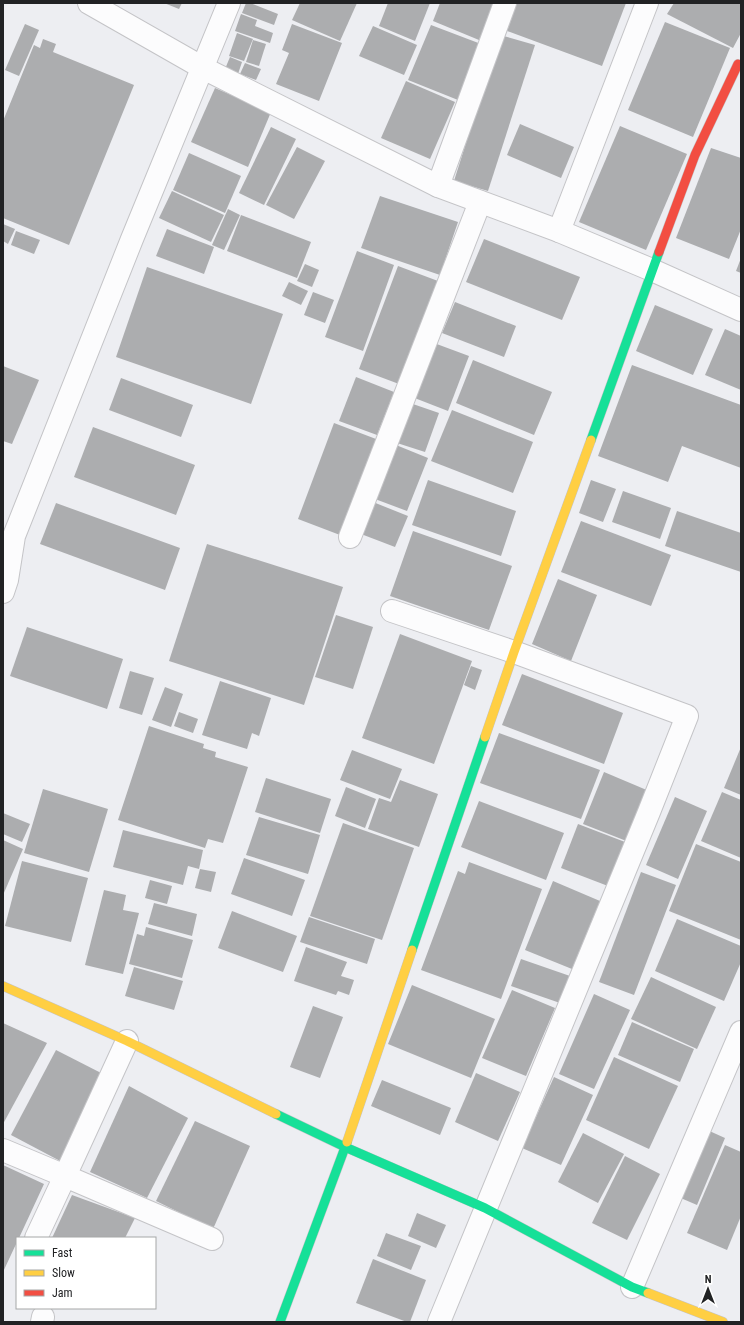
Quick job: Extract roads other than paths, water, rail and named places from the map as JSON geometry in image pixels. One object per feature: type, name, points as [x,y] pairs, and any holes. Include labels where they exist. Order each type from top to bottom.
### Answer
[{"type":"street","points":[[89,3],[203,68],[438,186],[559,231],[652,270],[741,310]]},
{"type":"street","points":[[3,592],[8,580],[14,536],[132,239],[229,3]]},
{"type":"street","points":[[438,186],[505,3]]},
{"type":"street","points":[[559,231],[647,3]]},
{"type":"street","points":[[280,1322],[345,1147],[514,652],[652,270],[695,155],[738,64],[741,66]]},
{"type":"street","points":[[350,537],[480,202]]},
{"type":"street","points":[[392,611],[514,652],[687,716],[439,1322]]},
{"type":"street","points":[[3,986],[127,1041],[345,1147],[485,1208],[632,1287],[723,1322]]},
{"type":"street","points":[[632,1287],[741,1032]]},
{"type":"street","points":[[36,1237],[127,1041]]},
{"type":"street","points":[[3,1150],[212,1239]]}]
